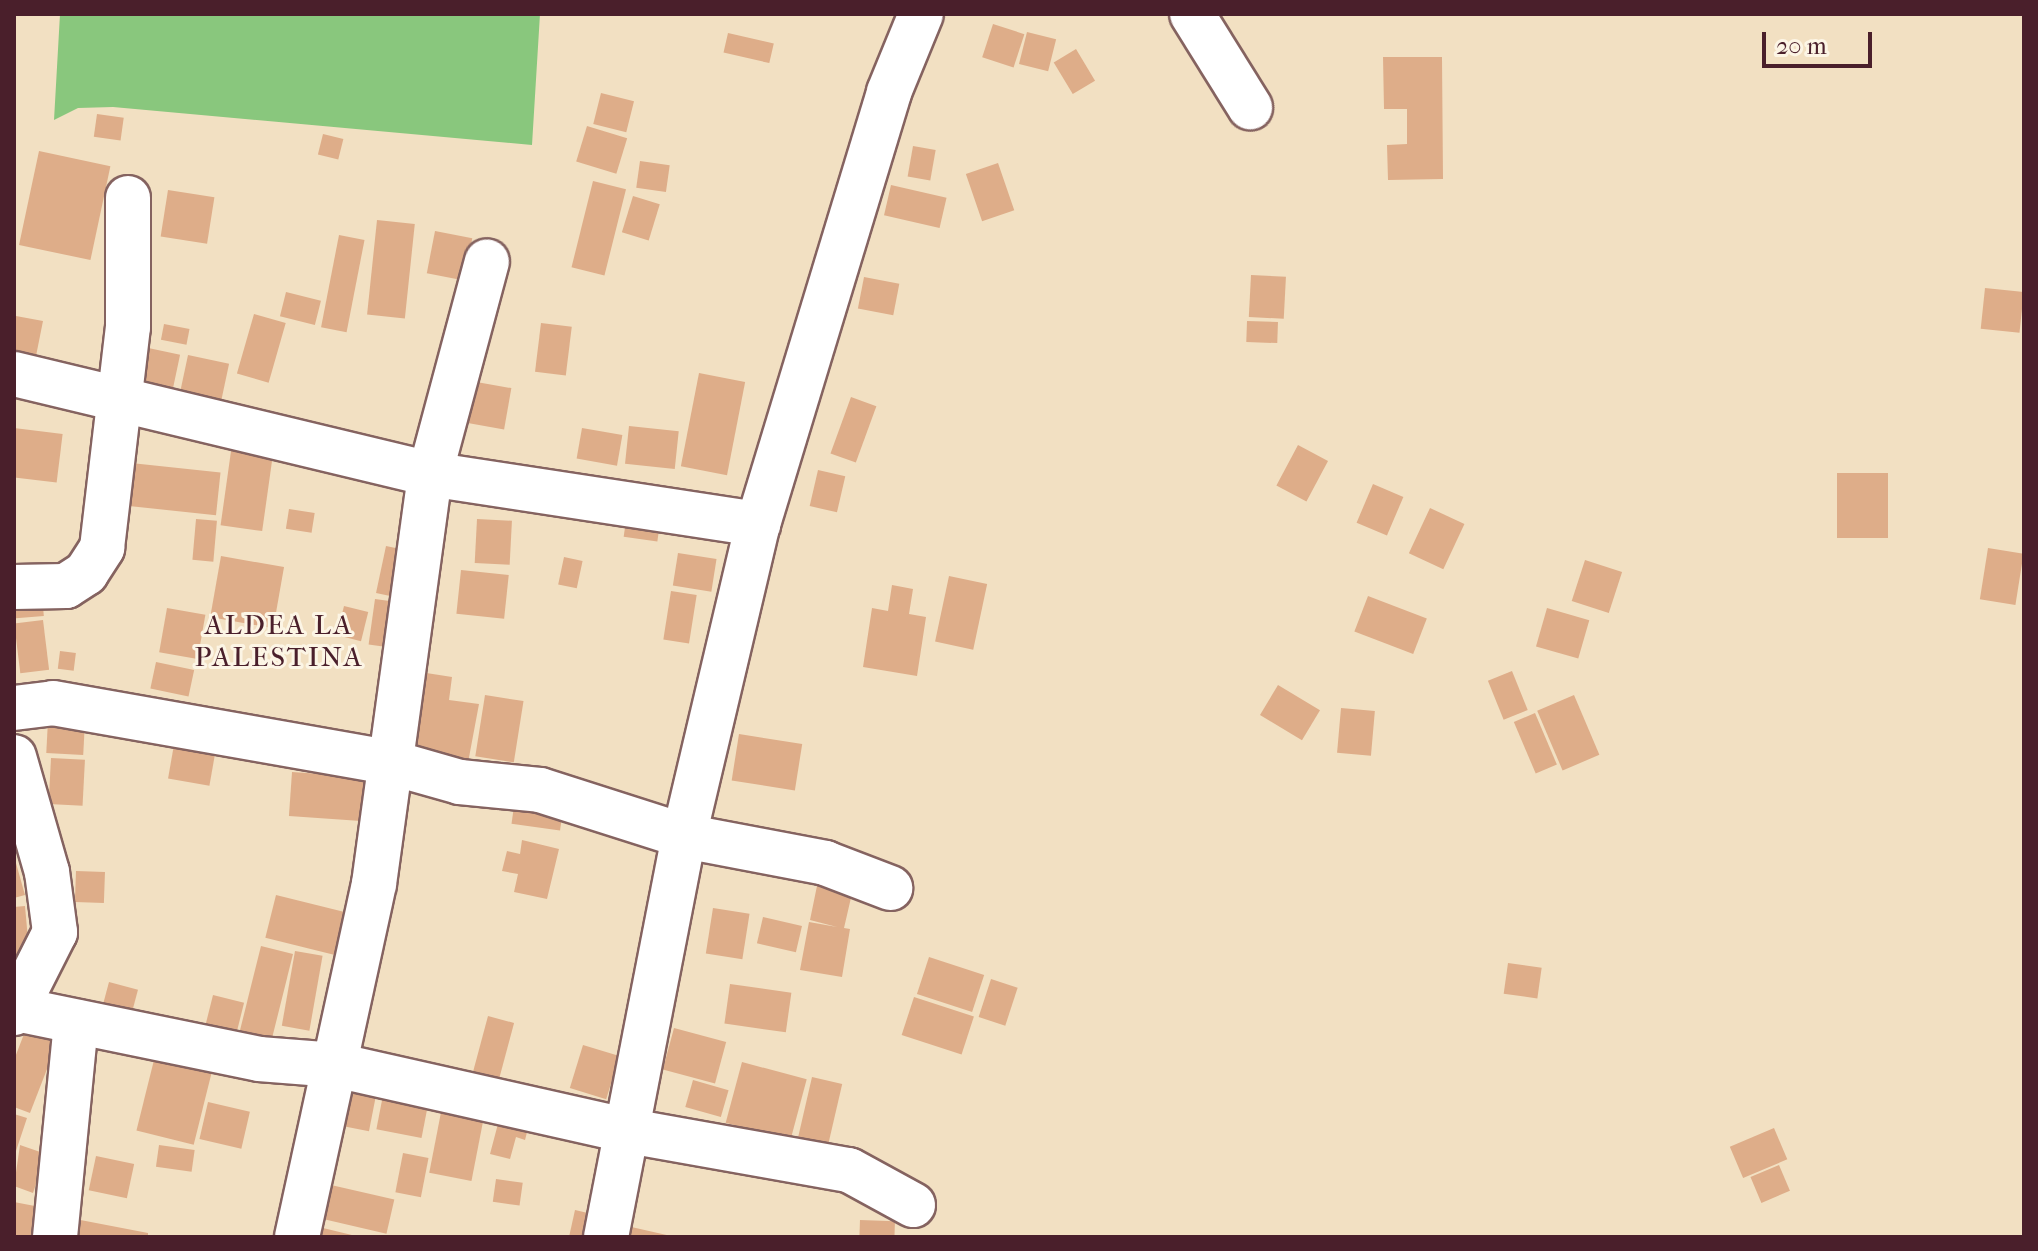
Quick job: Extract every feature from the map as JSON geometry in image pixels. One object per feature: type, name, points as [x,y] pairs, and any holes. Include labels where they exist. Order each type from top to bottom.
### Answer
[{"type":"street","points":[[606,1237],[684,836],[758,524],[889,92],[921,14]]},
{"type":"street","points":[[1192,14],[1250,107]]},
{"type":"street","points":[[14,587],[66,586],[86,573],[102,548],[116,399],[128,327],[128,198]]},
{"type":"street","points":[[297,1237],[374,884],[393,763],[430,474],[487,261]]},
{"type":"street","points":[[14,374],[430,474],[758,524]]},
{"type":"street","points":[[14,708],[53,703],[393,763],[460,782],[540,790],[684,836],[825,863],[890,888]]},
{"type":"street","points":[[14,757],[47,872],[55,932],[15,1011],[259,1059],[336,1065],[629,1131],[849,1170],[913,1205]]},
{"type":"street","points":[[55,1237],[76,1022]]},
{"type":"green space","points":[[60,14],[540,14],[532,145],[113,107],[78,108],[54,120]]},
{"type":"building","points":[[993,24],[1024,34],[1014,67],[982,57]]},
{"type":"building","points":[[1027,32],[1056,39],[1048,71],[1019,64]]},
{"type":"building","points":[[728,33],[774,44],[769,63],[724,52]]},
{"type":"building","points":[[1076,49],[1095,81],[1073,94],[1054,62]]},
{"type":"building","points":[[1383,57],[1442,57],[1443,179],[1388,180],[1387,145],[1407,144],[1407,109],[1384,109]]},
{"type":"building","points":[[601,93],[634,101],[626,132],[593,124]]},
{"type":"building","points":[[97,114],[124,118],[121,141],[94,137]]},
{"type":"building","points":[[587,126],[627,138],[616,174],[576,161]]},
{"type":"building","points":[[323,134],[343,139],[338,159],[318,154]]},
{"type":"building","points":[[913,146],[936,150],[930,181],[908,177]]},
{"type":"building","points":[[39,151],[110,166],[90,260],[19,245]]},
{"type":"building","points":[[640,161],[670,165],[666,192],[636,188]]},
{"type":"building","points":[[998,163],[1014,210],[982,221],[966,174]]},
{"type":"building","points":[[593,181],[626,189],[604,276],[571,267]]},
{"type":"building","points":[[891,185],[947,198],[940,228],[884,215]]},
{"type":"building","points":[[168,190],[214,197],[207,244],[161,236]]},
{"type":"building","points":[[633,196],[660,204],[649,241],[622,232]]},
{"type":"building","points":[[377,220],[415,224],[405,318],[367,314]]},
{"type":"building","points":[[435,231],[472,238],[464,280],[427,273]]},
{"type":"building","points":[[339,235],[365,240],[347,332],[321,327]]},
{"type":"building","points":[[1251,275],[1286,277],[1284,319],[1249,317]]},
{"type":"building","points":[[864,277],[899,284],[893,315],[858,308]]},
{"type":"building","points":[[1985,288],[2024,292],[2020,333],[1981,329]]},
{"type":"building","points":[[286,292],[321,301],[315,325],[280,316]]},
{"type":"building","points":[[254,314],[286,323],[269,383],[237,374]]},
{"type":"building","points":[[16,316],[43,321],[36,356],[14,351]]},
{"type":"building","points":[[1247,321],[1278,322],[1277,343],[1246,342]]},
{"type":"building","points":[[541,323],[572,327],[566,375],[535,372]]},
{"type":"building","points":[[164,324],[190,329],[186,345],[161,340]]},
{"type":"building","points":[[139,346],[180,355],[172,392],[131,383]]},
{"type":"building","points":[[188,355],[229,364],[219,410],[178,401]]},
{"type":"building","points":[[699,373],[745,382],[727,475],[681,466]]},
{"type":"building","points":[[471,381],[511,388],[504,429],[464,422]]},
{"type":"building","points":[[851,397],[876,406],[856,463],[830,453]]},
{"type":"building","points":[[629,426],[679,431],[675,469],[625,464]]},
{"type":"building","points":[[14,428],[63,434],[57,483],[14,477]]},
{"type":"building","points":[[582,428],[622,435],[617,466],[577,459]]},
{"type":"building","points":[[232,444],[274,450],[262,531],[221,525]]},
{"type":"building","points":[[1298,445],[1328,461],[1306,502],[1276,486]]},
{"type":"building","points":[[131,463],[221,472],[216,515],[127,506]]},
{"type":"building","points":[[818,470],[845,476],[837,512],[810,506]]},
{"type":"building","points":[[1837,473],[1888,473],[1888,538],[1837,538]]},
{"type":"building","points":[[1373,484],[1403,497],[1387,536],[1357,523]]},
{"type":"building","points":[[628,506],[662,511],[657,541],[624,537]]},
{"type":"building","points":[[1430,508],[1464,524],[1443,569],[1409,553]]},
{"type":"building","points":[[289,509],[315,513],[312,533],[286,529]]},
{"type":"building","points":[[196,519],[217,521],[213,562],[192,560]]},
{"type":"building","points":[[477,519],[512,521],[510,565],[475,563]]},
{"type":"building","points":[[386,546],[419,553],[409,600],[376,593]]},
{"type":"building","points":[[1988,548],[2024,554],[2015,605],[1980,599]]},
{"type":"building","points":[[678,553],[717,559],[711,592],[673,586]]},
{"type":"building","points":[[221,556],[284,567],[273,628],[210,617]]},
{"type":"building","points":[[564,557],[583,561],[577,588],[558,584]]},
{"type":"building","points":[[1585,560],[1622,572],[1609,613],[1572,601]]},
{"type":"building","points":[[461,570],[509,575],[504,619],[456,614]]},
{"type":"building","points":[[949,576],[987,584],[973,650],[935,642]]},
{"type":"building","points":[[892,585],[913,589],[909,614],[926,617],[917,676],[863,667],[872,608],[888,611]]},
{"type":"building","points":[[671,591],[697,595],[689,643],[663,639]]},
{"type":"building","points":[[42,595],[44,616],[16,618],[14,597]]},
{"type":"building","points":[[1368,596],[1427,619],[1413,654],[1354,631]]},
{"type":"building","points":[[375,599],[404,603],[397,649],[369,645]]},
{"type":"building","points":[[344,606],[368,612],[361,641],[337,635]]},
{"type":"building","points":[[167,608],[205,615],[198,659],[159,652]]},
{"type":"building","points":[[1547,608],[1589,620],[1578,659],[1536,646]]},
{"type":"building","points":[[43,620],[49,670],[20,673],[14,624]]},
{"type":"building","points":[[60,651],[76,653],[74,671],[58,669]]},
{"type":"building","points":[[156,662],[194,670],[189,697],[150,688]]},
{"type":"building","points":[[1512,671],[1528,710],[1504,720],[1488,681]]},
{"type":"building","points":[[420,672],[452,677],[449,700],[479,704],[467,768],[405,758]]},
{"type":"building","points":[[1278,685],[1320,710],[1302,740],[1260,715]]},
{"type":"building","points":[[485,695],[524,701],[514,762],[475,756]]},
{"type":"building","points":[[1574,695],[1599,755],[1563,770],[1537,711]]},
{"type":"building","points":[[1341,708],[1375,711],[1371,756],[1337,753]]},
{"type":"building","points":[[1535,713],[1557,765],[1536,774],[1514,722]]},
{"type":"building","points":[[48,720],[85,722],[83,755],[46,753]]},
{"type":"building","points":[[739,734],[802,744],[795,790],[732,780]]},
{"type":"building","points":[[175,739],[216,746],[209,786],[168,778]]},
{"type":"building","points":[[51,758],[85,760],[83,806],[49,804]]},
{"type":"building","points":[[292,772],[375,778],[372,822],[289,816]]},
{"type":"building","points":[[515,799],[564,806],[560,831],[512,824]]},
{"type":"building","points":[[522,840],[559,849],[547,899],[514,892],[518,874],[502,871],[507,851],[520,854]]},
{"type":"building","points":[[14,856],[25,895],[14,898]]},
{"type":"building","points":[[76,871],[105,872],[104,903],[75,902]]},
{"type":"building","points":[[818,881],[853,889],[844,928],[850,929],[842,977],[800,970],[809,922],[837,927],[810,920]]},
{"type":"building","points":[[276,895],[355,915],[344,957],[265,938]]},
{"type":"building","points":[[25,906],[30,962],[14,963],[14,907]]},
{"type":"building","points":[[713,908],[750,914],[742,959],[706,953]]},
{"type":"building","points":[[763,917],[802,926],[796,952],[757,943]]},
{"type":"building","points":[[261,946],[293,954],[272,1039],[240,1031]]},
{"type":"building","points":[[295,951],[323,956],[309,1031],[282,1026]]},
{"type":"building","points":[[929,957],[984,975],[972,1012],[917,994]]},
{"type":"building","points":[[1508,963],[1542,968],[1537,998],[1504,994]]},
{"type":"building","points":[[991,979],[1018,988],[1005,1026],[979,1017]]},
{"type":"building","points":[[109,982],[138,990],[132,1014],[103,1006]]},
{"type":"building","points":[[730,984],[791,993],[786,1032],[724,1024]]},
{"type":"building","points":[[213,995],[244,1003],[237,1032],[206,1024]]},
{"type":"building","points":[[914,997],[974,1016],[962,1055],[902,1035]]},
{"type":"building","points":[[488,1016],[514,1023],[499,1079],[473,1072]]},
{"type":"building","points":[[29,1021],[61,1033],[30,1113],[14,1107],[14,1060]]},
{"type":"building","points":[[674,1028],[726,1042],[715,1084],[663,1070]]},
{"type":"building","points":[[583,1045],[619,1056],[606,1099],[570,1088]]},
{"type":"building","points":[[157,1048],[214,1062],[194,1145],[136,1130]]},
{"type":"building","points":[[742,1062],[807,1079],[790,1140],[726,1123]]},
{"type":"building","points":[[812,1077],[842,1084],[828,1145],[798,1138]]},
{"type":"building","points":[[693,1080],[729,1090],[721,1117],[685,1107]]},
{"type":"building","points":[[346,1087],[376,1093],[369,1131],[339,1125]]},
{"type":"building","points":[[384,1090],[429,1099],[422,1138],[376,1129]]},
{"type":"building","points":[[504,1101],[533,1109],[525,1140],[516,1137],[510,1159],[490,1154]]},
{"type":"building","points":[[208,1102],[250,1112],[241,1149],[199,1139]]},
{"type":"building","points":[[443,1102],[485,1110],[471,1181],[429,1173]]},
{"type":"building","points":[[14,1114],[27,1118],[15,1154],[14,1154]]},
{"type":"building","points":[[1774,1128],[1787,1159],[1743,1178],[1730,1147]]},
{"type":"building","points":[[20,1145],[46,1154],[33,1193],[14,1186]]},
{"type":"building","points":[[159,1145],[195,1150],[192,1172],[156,1167]]},
{"type":"building","points":[[403,1153],[429,1158],[421,1197],[395,1192]]},
{"type":"building","points":[[96,1156],[134,1164],[127,1198],[89,1190]]},
{"type":"building","points":[[1779,1165],[1790,1191],[1761,1203],[1750,1177]]},
{"type":"building","points":[[496,1179],[523,1183],[520,1206],[493,1202]]},
{"type":"building","points":[[331,1185],[394,1200],[386,1234],[323,1219]]},
{"type":"building","points":[[14,1202],[40,1207],[34,1237],[14,1237]]},
{"type":"building","points":[[575,1210],[605,1217],[600,1237],[569,1237]]},
{"type":"building","points":[[70,1218],[148,1233],[148,1237],[66,1237]]},
{"type":"building","points":[[860,1220],[895,1221],[894,1237],[859,1237]]},
{"type":"building","points":[[627,1226],[671,1236],[671,1237],[624,1237]]},
{"type":"building","points":[[323,1228],[356,1236],[356,1237],[321,1237]]},
{"type":"district","name":"ALDEA LA PALESTINA","points":[[279,641]]}]
